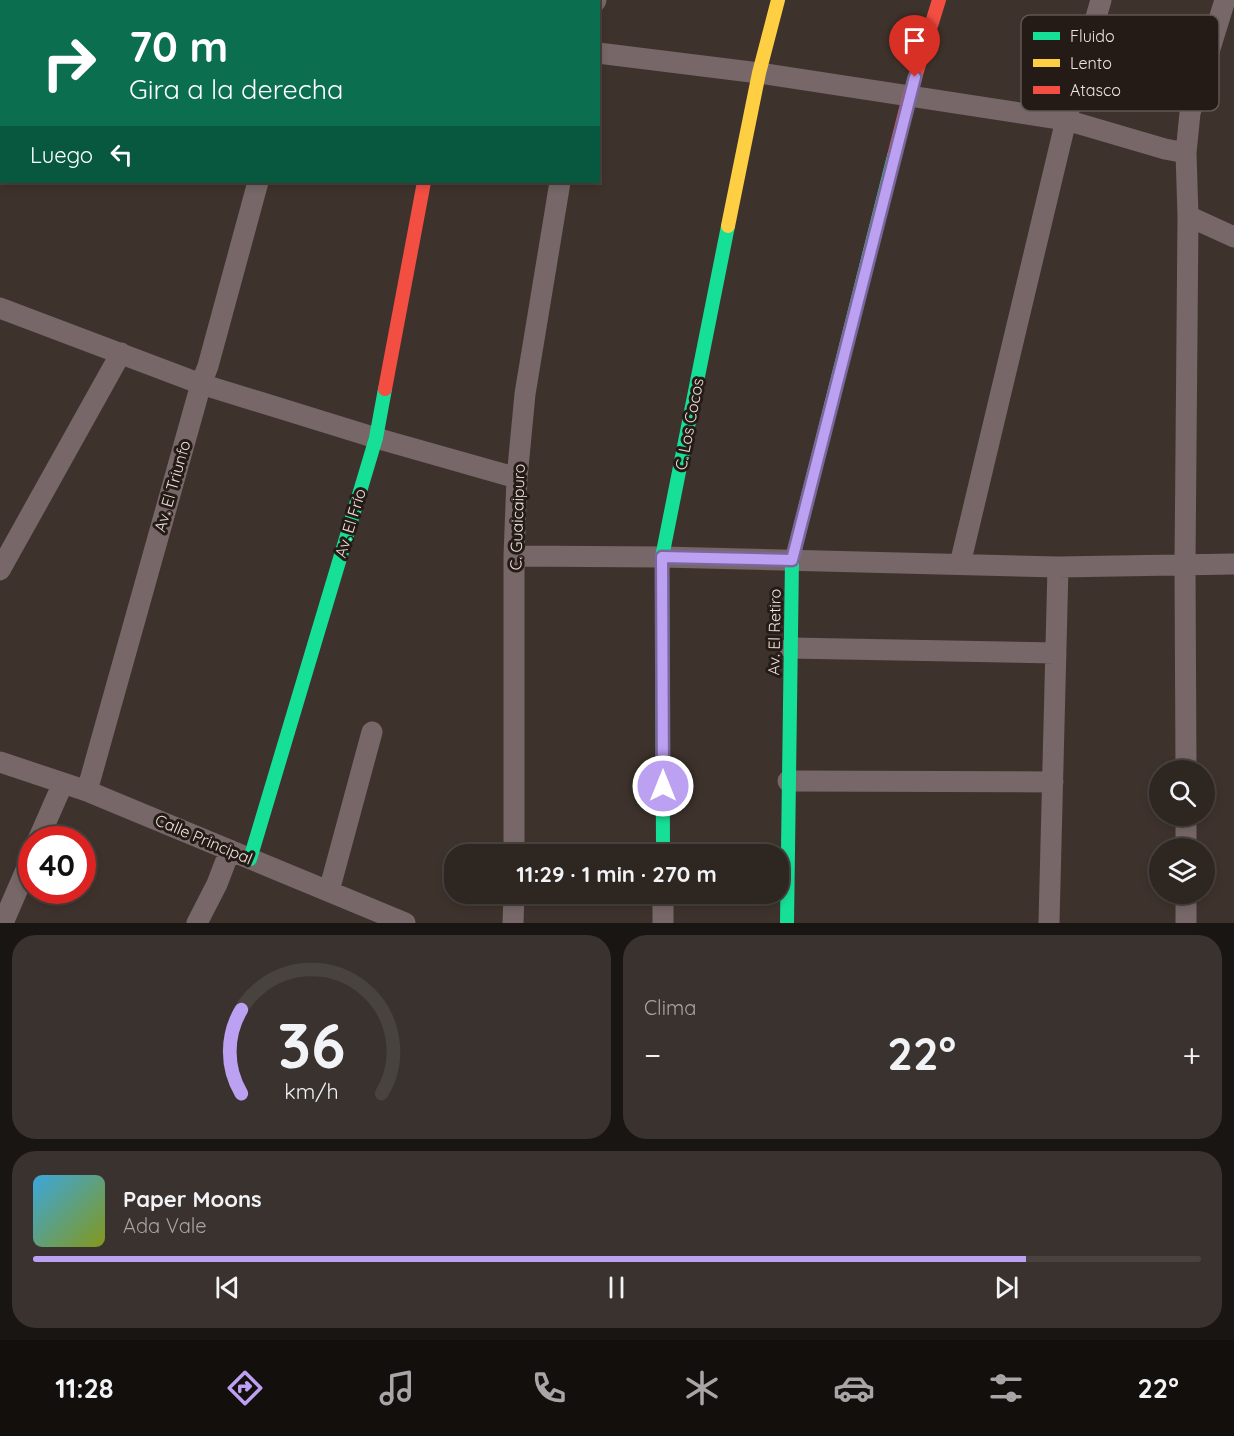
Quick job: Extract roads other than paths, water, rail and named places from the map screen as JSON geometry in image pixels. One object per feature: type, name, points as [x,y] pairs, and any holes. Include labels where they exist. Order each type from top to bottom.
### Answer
[{"type":"street","name":"C. Los Cocos","points":[[663,844],[662,557],[759,73],[778,0]]},
{"type":"street","name":"Av. El Retiro","points":[[787,923],[792,560],[909,97],[939,0]]},
{"type":"street","points":[[1097,15],[1101,0]]},
{"type":"street","points":[[1219,22],[1226,0]]},
{"type":"street","points":[[600,53],[759,73],[1066,120],[1186,153]]},
{"type":"street","points":[[960,564],[1069,111]]},
{"type":"street","points":[[1186,760],[1188,216],[1186,153],[1191,111]]},
{"type":"street","name":"Av. El Triunfo","points":[[87,791],[258,183]]},
{"type":"street","name":"Av. El Frío","points":[[250,859],[376,438],[424,183]]},
{"type":"street","name":"C. Guaicaipuro","points":[[514,844],[514,556],[517,478],[525,393],[560,183]]},
{"type":"street","points":[[1188,216],[1234,237]]},
{"type":"street","points":[[0,308],[201,384],[376,438],[517,478]]},
{"type":"street","points":[[0,570],[121,353]]},
{"type":"street","points":[[514,556],[662,557],[1058,567],[1234,564]]},
{"type":"street","points":[[1049,923],[1058,567]]},
{"type":"street","points":[[790,648],[1056,654]]},
{"type":"street","points":[[328,891],[372,732]]},
{"type":"street","name":"Calle Principal","points":[[0,762],[87,791],[405,923]]},
{"type":"street","points":[[789,781],[1053,782]]},
{"type":"street","points":[[44,826],[63,783]]},
{"type":"street","points":[[197,923],[217,884],[230,850]]},
{"type":"street","points":[[3,923],[18,888]]},
{"type":"street","points":[[513,923],[514,904]]},
{"type":"street","points":[[663,904],[663,923]]},
{"type":"street","points":[[1186,904],[1186,923]]}]
